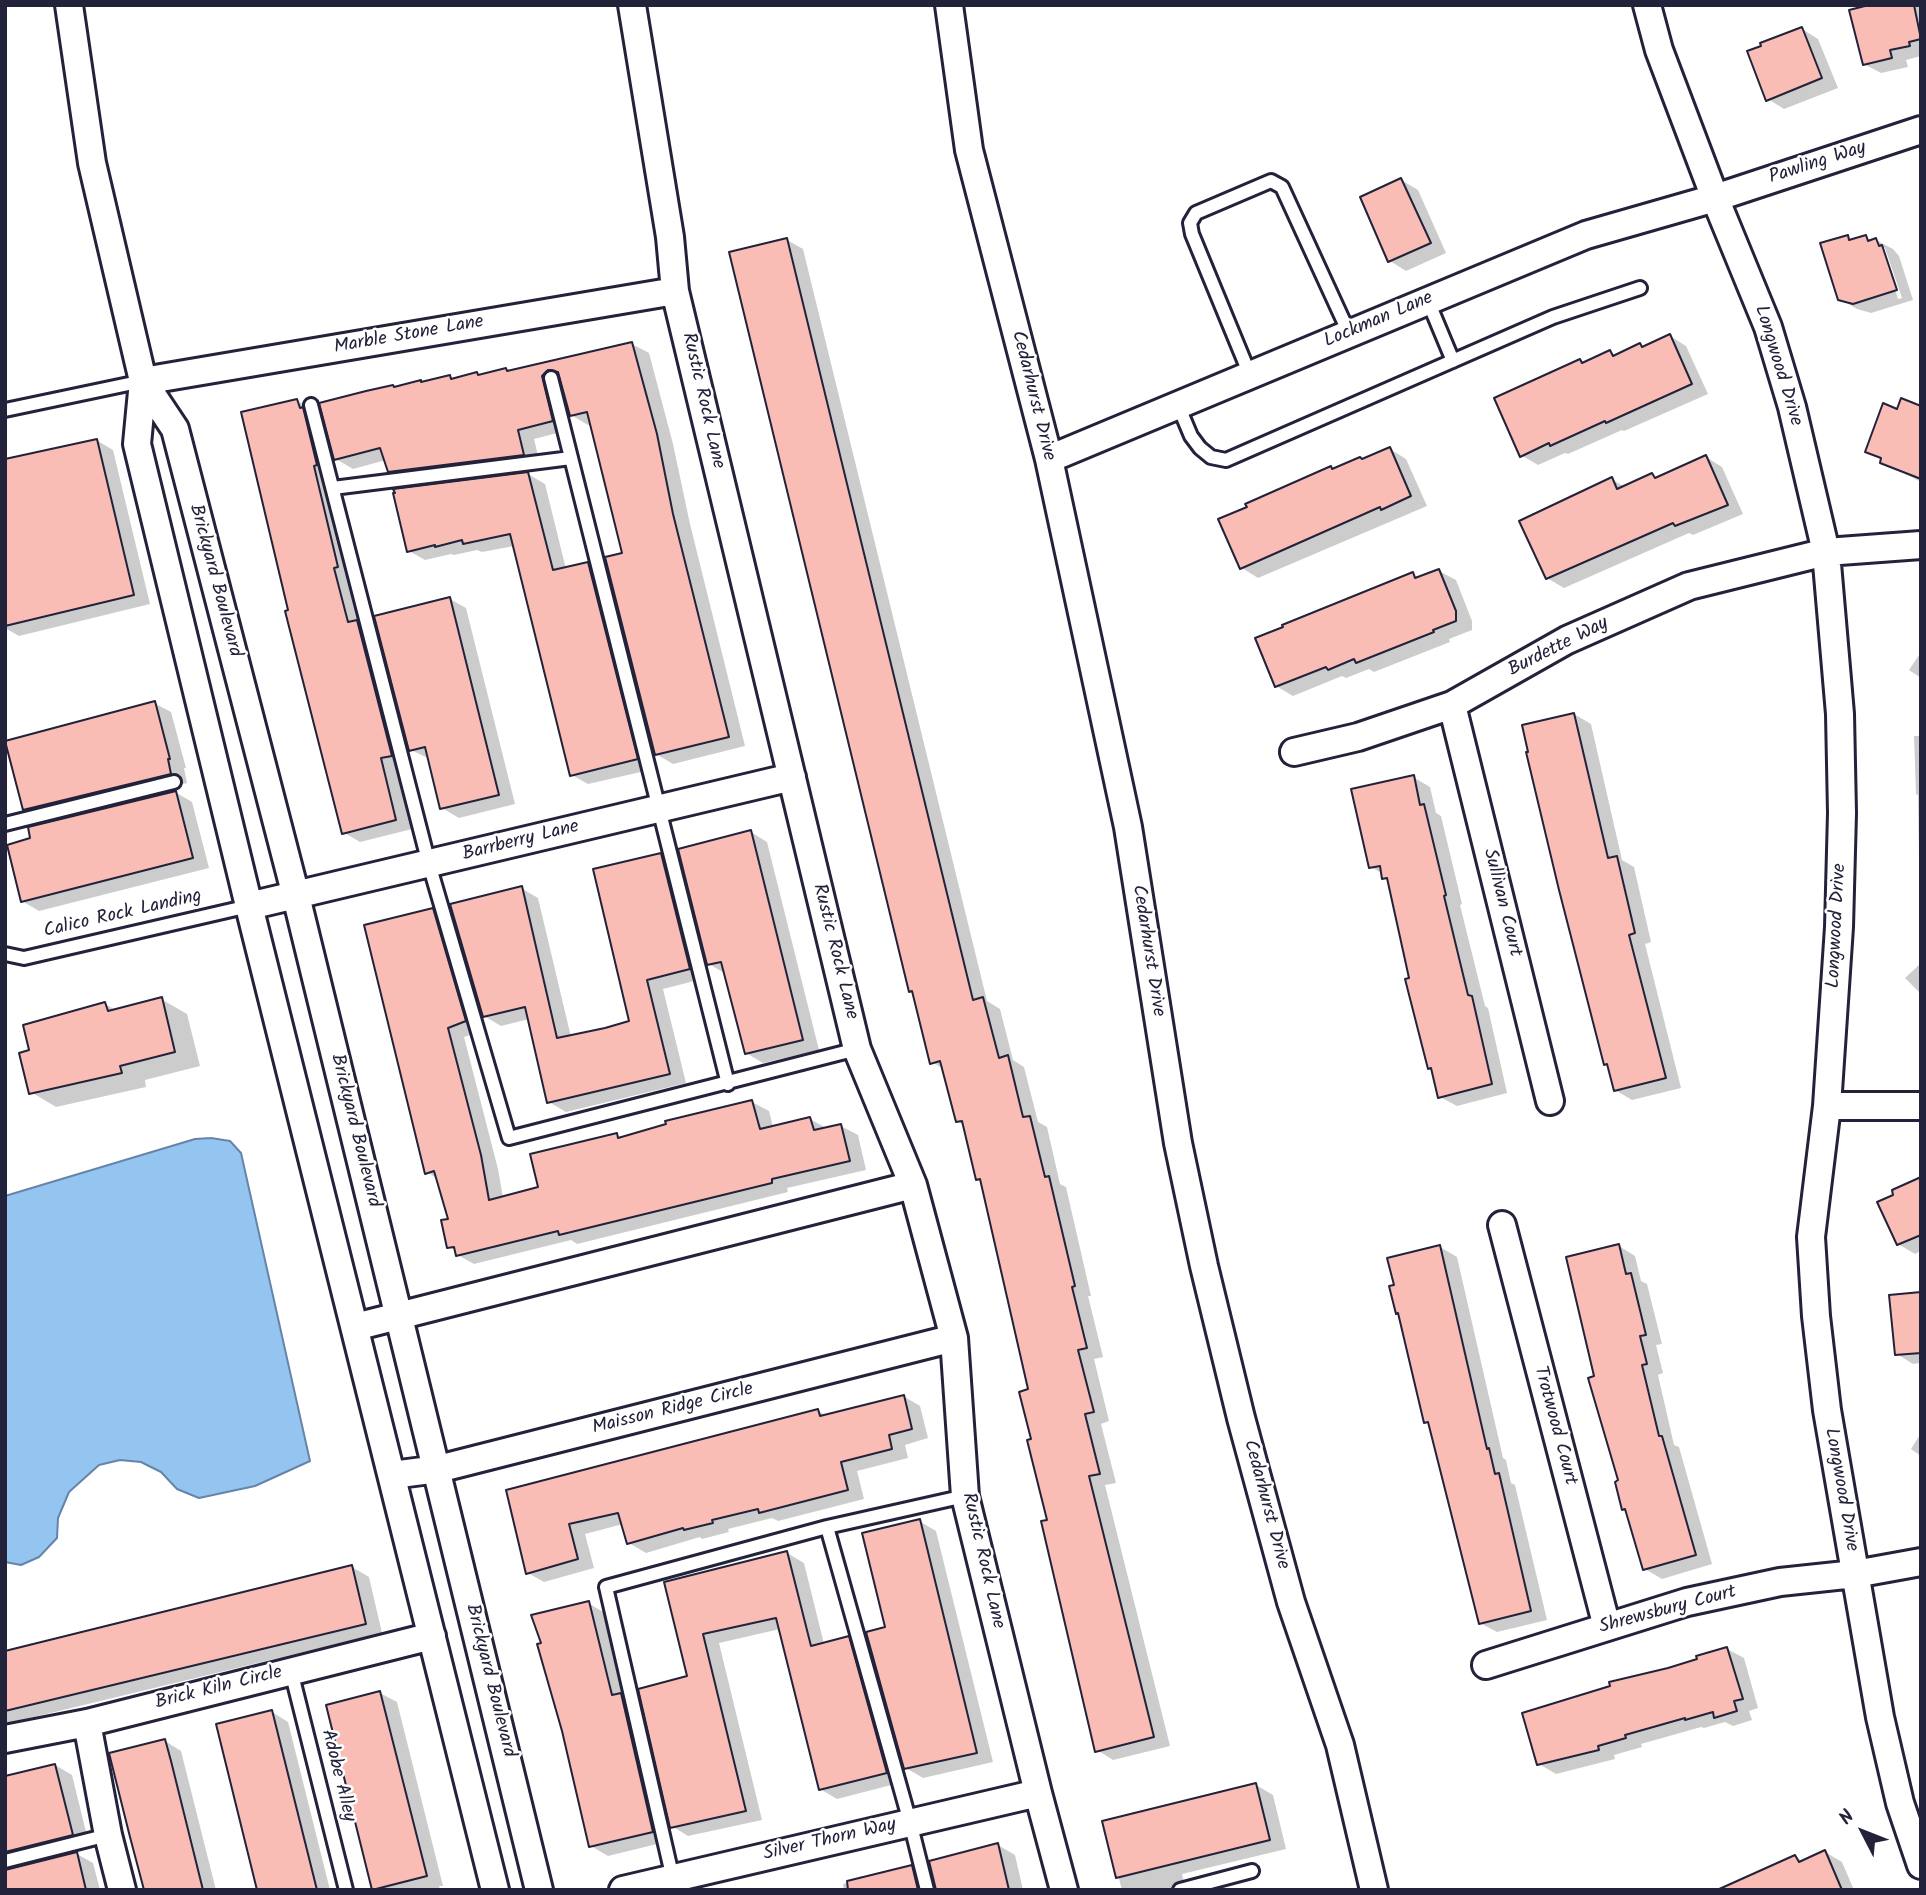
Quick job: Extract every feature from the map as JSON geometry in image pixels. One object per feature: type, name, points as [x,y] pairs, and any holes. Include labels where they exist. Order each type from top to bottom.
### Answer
[{"type":"street","name":"Brickyard Boulevard","points":[[69,5],[93,163],[143,381],[137,444],[249,906],[495,1890]]},
{"type":"street","name":"Rustic Rock Lane","points":[[632,5],[670,237],[676,291],[858,1049],[913,1185],[954,1338],[965,1496],[1064,1890]]},
{"type":"street","name":"Cedarhurst Drive","points":[[949,5],[969,150],[1049,458],[1128,827],[1178,1143],[1204,1266],[1241,1418],[1291,1602],[1340,1745],[1374,1890]]},
{"type":"street","name":"Longwood Drive","points":[[1647,5],[1660,50],[1715,198],[1768,327],[1792,407],[1826,552],[1840,713],[1842,813],[1839,927],[1828,1106],[1811,1237],[1816,1316],[1826,1410],[1880,1717],[1900,1803],[1921,1865]]},
{"type":"street","name":"Pawling Way","points":[[1715,198],[1921,130]]},
{"type":"street","name":"Lockman Lane","points":[[1049,458],[1586,235],[1715,198]]},
{"type":"street","name":"Marble Stone Lane","points":[[143,381],[676,291]]},
{"type":"street","name":"Brickyard Boulevard","points":[[143,381],[174,429],[296,896],[540,1890]]},
{"type":"street","name":"Burdette Way","points":[[1294,752],[1358,737],[1452,705],[1567,640],[1689,586],[1826,552],[1921,545]]},
{"type":"street","name":"Sullivan Court","points":[[1452,705],[1550,1101]]},
{"type":"street","name":"Barrberry Lane","points":[[249,906],[792,777]]},
{"type":"street","points":[[1828,1106],[1921,1106]]},
{"type":"street","points":[[355,1327],[913,1185]]},
{"type":"street","name":"Trotwood Court","points":[[1502,1225],[1607,1627]]},
{"type":"street","name":"Maisson Ridge Circle","points":[[392,1475],[438,1469],[954,1338]]},
{"type":"street","name":"Shrewsbury Court","points":[[1486,1665],[1687,1602],[1780,1582],[1855,1574],[1921,1562]]},
{"type":"street","name":"Brick Kiln Circle","points":[[5,1739],[87,1723],[432,1636]]},
{"type":"street","points":[[87,1723],[108,1835],[122,1890]]},
{"type":"street","name":"Silver Thorn Way","points":[[623,1890],[674,1884],[910,1822],[1038,1793]]},
{"type":"lane","points":[[1250,374],[1192,234],[1190,223],[1196,213],[1271,181],[1282,187],[1349,333]]},
{"type":"lane","points":[[1178,405],[1191,436],[1200,448],[1211,457],[1226,460],[1553,317],[1640,288]]},
{"type":"lane","points":[[1428,301],[1453,361]]},
{"type":"lane","points":[[551,378],[729,1084]]},
{"type":"lane","points":[[5,410],[143,381]]},
{"type":"lane","points":[[311,405],[429,864],[509,1138],[858,1049]]},
{"type":"lane","points":[[332,488],[570,458]]},
{"type":"lane","points":[[5,824],[174,782]]},
{"type":"lane","name":"Calico Rock Landing","points":[[5,954],[24,958],[249,906]]},
{"type":"lane","points":[[674,1884],[606,1587],[827,1527],[965,1496]]},
{"type":"lane","points":[[827,1527],[927,1890]]},
{"type":"lane","name":"Adobe Alley","points":[[292,1671],[346,1890]]},
{"type":"lane","points":[[5,1861],[108,1835]]},
{"type":"lane","points":[[1180,1890],[1252,1871]]},
{"type":"water","points":[[195,1139],[230,1141],[241,1153],[310,1461],[255,1486],[199,1498],[177,1489],[161,1472],[141,1462],[120,1460],[99,1465],[69,1492],[58,1518],[57,1538],[39,1557],[21,1565],[5,1562],[5,1196]]},
{"type":"building","points":[[1869,5],[1914,5],[1921,39],[1909,42],[1910,46],[1890,50],[1892,58],[1863,65],[1849,10]]},
{"type":"building","points":[[1802,27],[1822,78],[1766,101],[1747,51],[1761,46],[1760,43]]},
{"type":"building","points":[[1401,178],[1431,243],[1388,262],[1360,197]]},
{"type":"building","points":[[1848,235],[1849,240],[1866,235],[1868,241],[1876,238],[1879,246],[1882,245],[1897,290],[1853,304],[1838,300],[1820,243]]},
{"type":"building","points":[[787,238],[973,1000],[983,997],[999,1058],[1008,1055],[1023,1117],[1030,1116],[1045,1177],[1049,1176],[1075,1286],[1072,1287],[1087,1348],[1078,1350],[1094,1412],[1085,1414],[1100,1474],[1089,1476],[1154,1737],[1095,1752],[1041,1521],[1047,1520],[1027,1440],[1031,1439],[1019,1392],[1028,1389],[980,1179],[976,1180],[962,1121],[956,1122],[940,1061],[930,1064],[912,991],[909,992],[729,252]]},
{"type":"building","points":[[1670,334],[1692,384],[1606,423],[1605,421],[1550,446],[1549,443],[1520,457],[1494,398],[1580,359],[1582,363],[1610,350],[1613,356],[1640,343],[1642,347]]},
{"type":"building","points":[[632,342],[657,434],[673,514],[729,737],[655,755],[605,557],[622,553],[587,412],[570,416],[558,372],[548,370],[542,376],[553,421],[518,430],[524,455],[388,472],[380,448],[334,460],[319,403],[393,385],[394,387],[450,375],[451,379],[477,372],[478,375],[506,368],[507,371]]},
{"type":"building","points":[[1901,398],[1921,406],[1921,479],[1880,463],[1881,458],[1865,452],[1883,403],[1897,409]]},
{"type":"building","points":[[297,399],[300,408],[303,407],[317,465],[314,466],[338,567],[334,568],[348,622],[357,620],[392,756],[381,758],[396,820],[342,834],[285,611],[288,610],[241,412]]},
{"type":"building","points":[[97,439],[134,595],[5,626],[5,459]]},
{"type":"building","points":[[1390,447],[1411,496],[1240,569],[1218,519],[1247,507],[1245,504],[1331,466],[1332,469]]},
{"type":"building","points":[[1706,455],[1728,505],[1675,526],[1673,523],[1546,579],[1519,521],[1612,477],[1617,489],[1652,473],[1655,478]]},
{"type":"building","points":[[528,472],[553,570],[588,562],[638,759],[570,776],[510,534],[463,544],[462,540],[407,552],[393,489]]},
{"type":"building","points":[[1439,569],[1456,611],[1456,621],[1356,663],[1354,659],[1328,670],[1326,667],[1275,687],[1255,638],[1413,572],[1415,578]]},
{"type":"building","points":[[450,597],[499,795],[440,809],[425,747],[409,751],[374,616]]},
{"type":"building","points":[[155,701],[170,759],[171,774],[23,810],[5,741]]},
{"type":"building","points":[[1574,713],[1608,858],[1617,856],[1635,933],[1629,935],[1666,1078],[1614,1091],[1607,1064],[1604,1065],[1559,890],[1522,725]]},
{"type":"building","points":[[1414,775],[1420,805],[1424,804],[1468,995],[1472,996],[1492,1084],[1438,1098],[1405,979],[1409,978],[1387,878],[1382,879],[1380,866],[1369,868],[1351,789]]},
{"type":"building","points":[[176,791],[193,858],[21,902],[7,845],[30,838],[28,827]]},
{"type":"building","points":[[751,830],[803,1040],[745,1054],[721,962],[707,965],[678,849]]},
{"type":"building","points":[[661,853],[690,969],[647,980],[670,1074],[547,1103],[525,1007],[483,1017],[450,904],[522,886],[557,1038],[605,1028],[629,1021],[593,869]]},
{"type":"building","points":[[433,908],[466,1021],[448,1028],[481,1155],[489,1200],[538,1187],[530,1154],[617,1133],[618,1138],[666,1124],[665,1121],[752,1100],[760,1129],[810,1117],[814,1130],[841,1124],[850,1161],[559,1235],[558,1231],[456,1256],[454,1247],[447,1248],[441,1220],[448,1219],[434,1171],[425,1174],[364,925]]},
{"type":"building","points":[[162,997],[175,1052],[120,1066],[122,1073],[29,1094],[19,1053],[29,1050],[23,1025],[105,1002],[108,1011]]},
{"type":"building","points":[[1921,1177],[1921,1235],[1897,1245],[1877,1202],[1893,1195],[1892,1190]]},
{"type":"building","points":[[1619,1244],[1626,1274],[1631,1273],[1646,1335],[1640,1336],[1647,1364],[1642,1365],[1659,1436],[1662,1436],[1696,1555],[1643,1570],[1625,1509],[1622,1510],[1615,1482],[1618,1480],[1588,1378],[1594,1376],[1566,1257]]},
{"type":"building","points":[[1440,1245],[1487,1449],[1489,1448],[1495,1474],[1499,1473],[1531,1611],[1479,1624],[1428,1422],[1424,1423],[1389,1286],[1394,1285],[1387,1258]]},
{"type":"building","points":[[1921,1292],[1921,1353],[1895,1355],[1889,1295]]},
{"type":"building","points":[[904,1395],[912,1429],[889,1435],[892,1449],[841,1462],[848,1490],[759,1513],[758,1509],[712,1520],[713,1523],[684,1530],[683,1528],[627,1544],[618,1513],[569,1524],[578,1559],[526,1574],[506,1490],[818,1409],[820,1416]]},
{"type":"building","points":[[920,1519],[977,1753],[904,1769],[866,1632],[885,1627],[862,1533]]},
{"type":"building","points":[[787,1551],[811,1646],[849,1636],[887,1773],[819,1790],[776,1618],[703,1634],[746,1811],[670,1828],[638,1689],[687,1676],[664,1582]]},
{"type":"building","points":[[352,1565],[366,1624],[5,1711],[5,1651]]},
{"type":"building","points":[[589,1601],[612,1695],[621,1693],[653,1832],[589,1847],[562,1731],[537,1644],[541,1643],[531,1615]]},
{"type":"building","points":[[1727,1647],[1743,1699],[1734,1701],[1737,1711],[1714,1718],[1713,1712],[1685,1718],[1625,1735],[1626,1738],[1598,1746],[1599,1750],[1537,1765],[1522,1713],[1610,1686],[1609,1682],[1668,1668]]},
{"type":"building","points":[[380,1691],[427,1876],[372,1890],[326,1705]]},
{"type":"building","points":[[272,1710],[317,1890],[257,1890],[216,1724]]},
{"type":"building","points":[[165,1739],[203,1890],[144,1890],[130,1837],[109,1753]]},
{"type":"building","points":[[55,1764],[73,1835],[5,1852],[5,1776]]},
{"type":"building","points":[[1256,1783],[1270,1840],[1116,1878],[1102,1821]]},
{"type":"building","points":[[998,1843],[1009,1890],[936,1890],[929,1861]]},
{"type":"building","points":[[1825,1850],[1842,1890],[1717,1890],[1795,1855],[1799,1862]]},
{"type":"building","points":[[77,1852],[86,1890],[5,1890],[5,1870]]},
{"type":"building","points":[[912,1865],[918,1890],[848,1890],[847,1881]]}]
